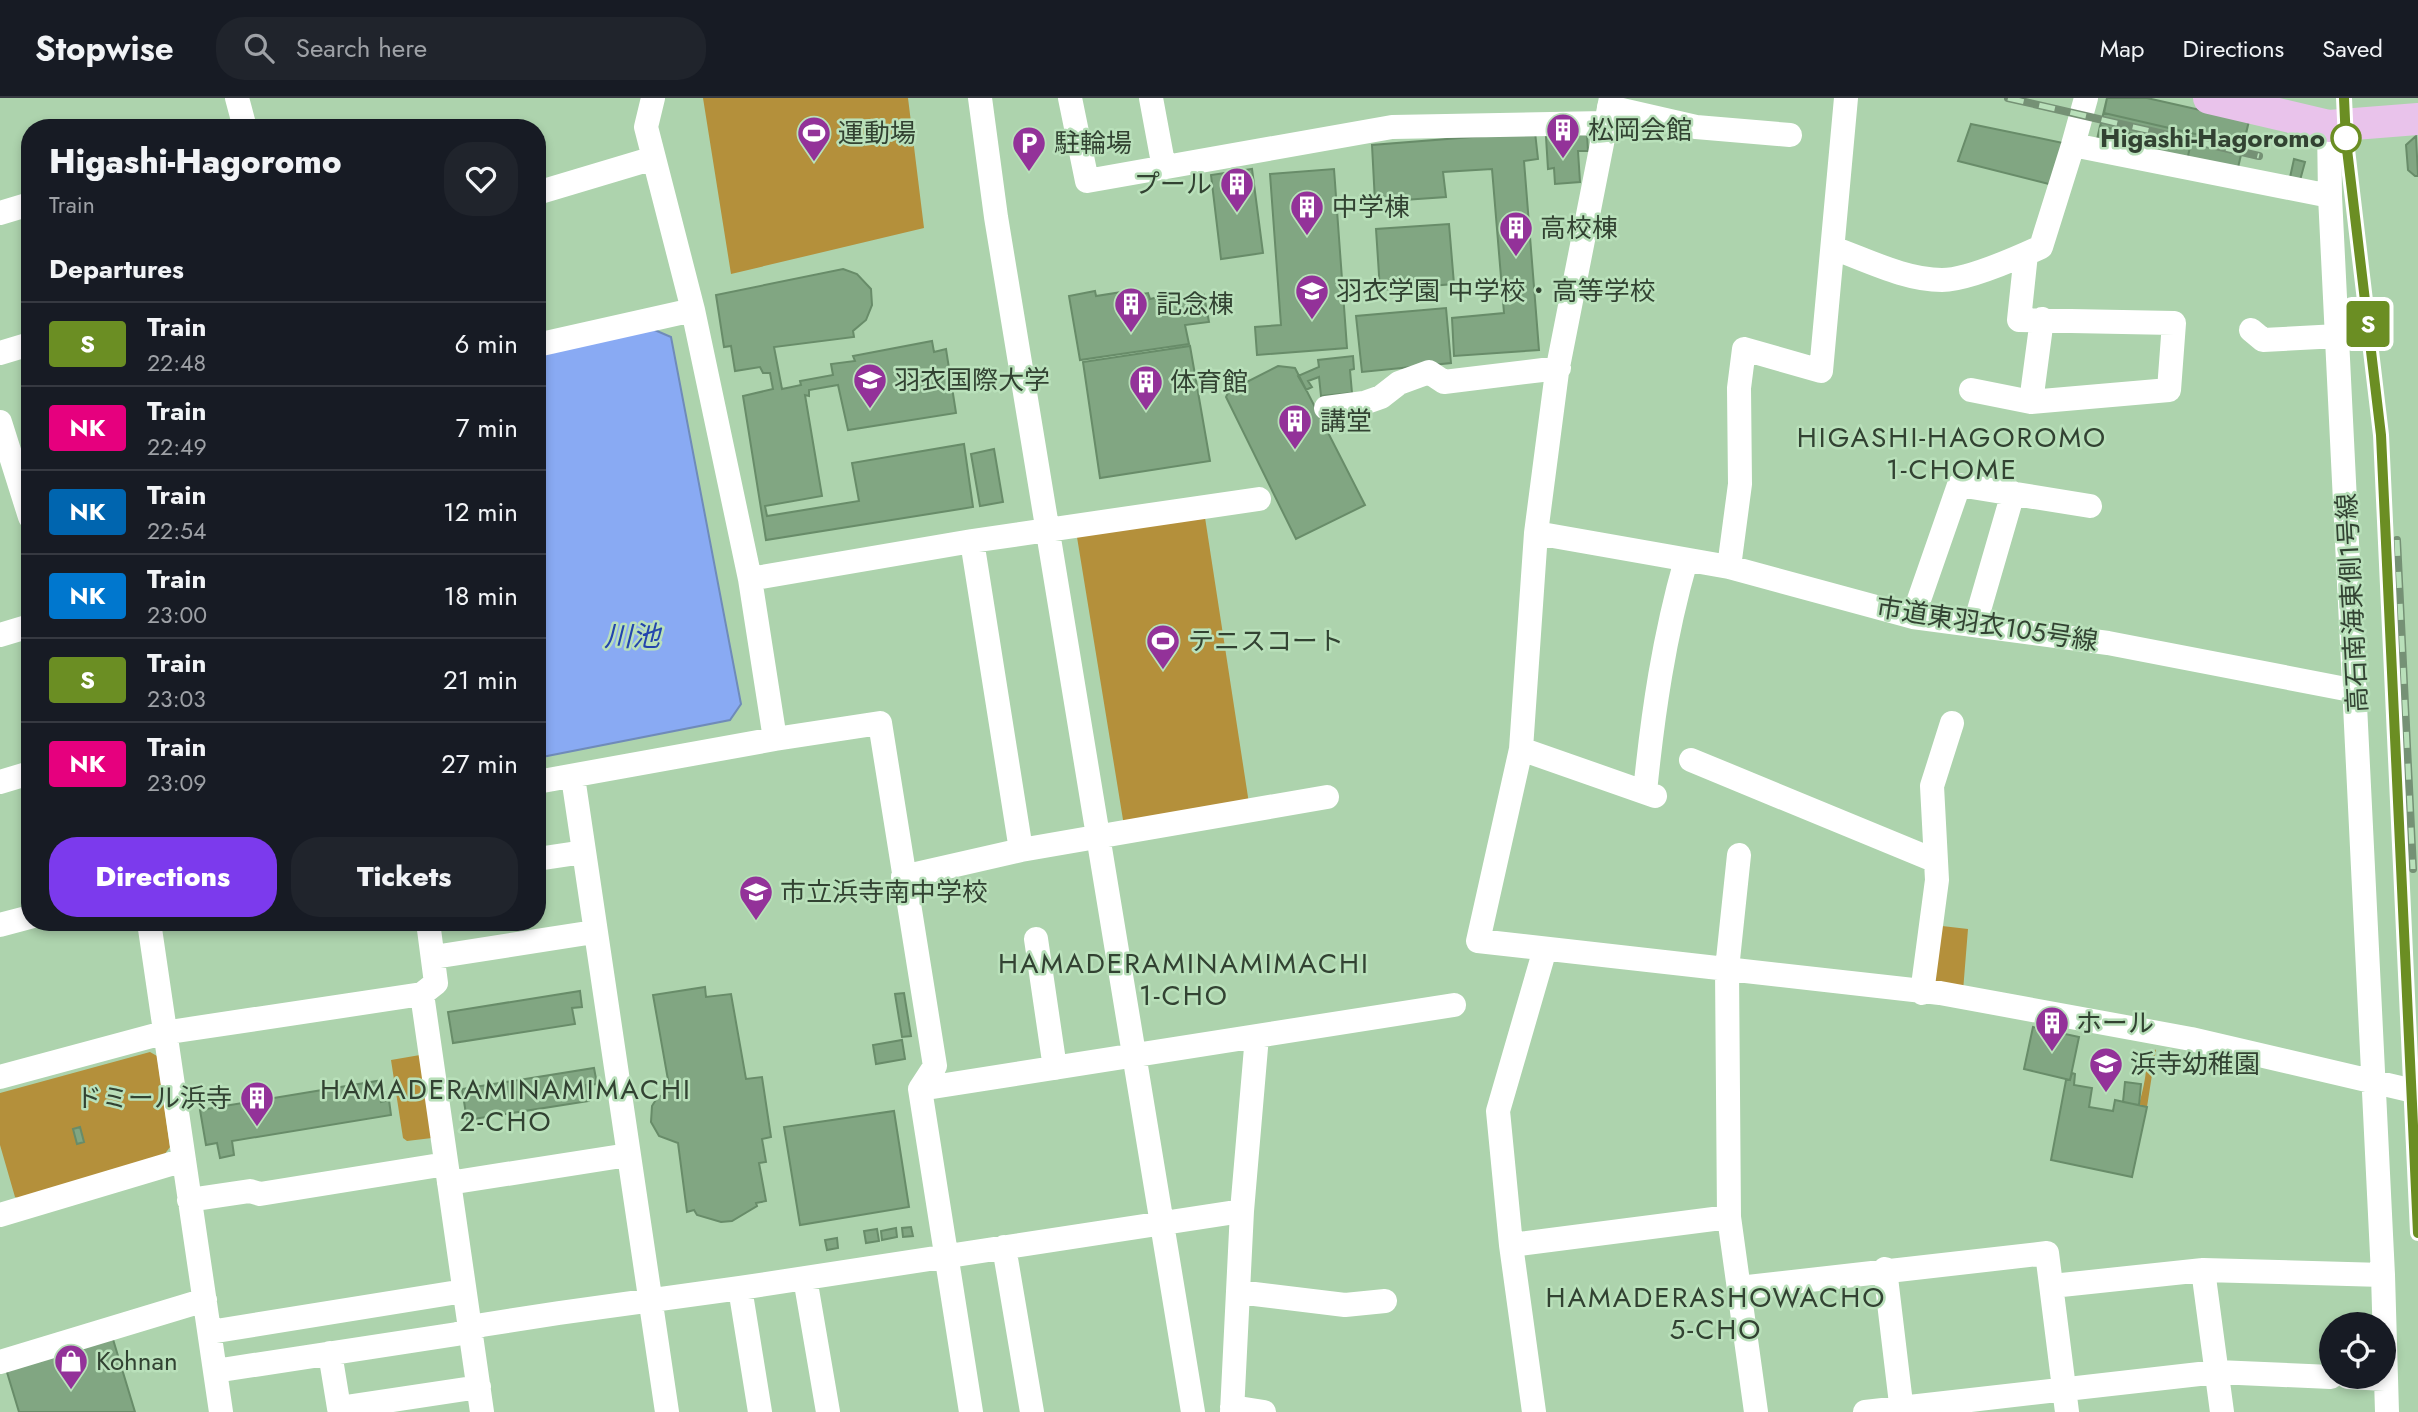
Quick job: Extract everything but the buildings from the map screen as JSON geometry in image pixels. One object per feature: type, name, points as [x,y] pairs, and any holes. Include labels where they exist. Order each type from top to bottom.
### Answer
[{"type":"main road","points":[[2209,98],[2329,126],[2418,120]]},
{"type":"street","points":[[237,98],[243,119]]},
{"type":"street","points":[[653,98],[646,127],[693,310],[750,579],[775,739]]},
{"type":"street","points":[[980,98],[996,217],[1193,1412]]},
{"type":"street","points":[[1070,98],[1087,181],[1392,127],[1608,109],[1696,127],[1790,135]]},
{"type":"street","points":[[1151,98],[1164,168]]},
{"type":"street","points":[[1729,567],[1740,484],[1739,388],[1744,349],[1821,371],[1846,98]]},
{"type":"street","points":[[1833,247],[1900,272],[1944,281],[2041,247],[2086,98]]},
{"type":"street","points":[[1608,109],[1559,368],[1536,533],[1521,749],[1478,941],[1940,993],[2191,1039],[2418,1092]]},
{"type":"street","name":"高石南海東側1号線","points":[[2329,126],[2330,196],[2356,691],[2384,1312]]},
{"type":"street","points":[[2073,145],[2330,196]]},
{"type":"street","points":[[546,190],[654,158]]},
{"type":"street","points":[[0,213],[21,207]]},
{"type":"street","points":[[1971,390],[2031,402],[2169,390],[2174,323],[2042,318],[2019,320],[2026,254]]},
{"type":"street","points":[[546,343],[693,310]]},
{"type":"street","points":[[2031,402],[2042,318]]},
{"type":"street","points":[[2251,330],[2263,340],[2338,336]]},
{"type":"street","points":[[0,353],[21,347]]},
{"type":"street","points":[[1326,408],[1364,403],[1381,397],[1399,383],[1429,372],[1444,382],[1559,368]]},
{"type":"street","points":[[0,422],[17,492]]},
{"type":"street","points":[[1913,617],[1959,485],[2090,506]]},
{"type":"street","points":[[1975,624],[2013,494]]},
{"type":"street","points":[[750,579],[972,541],[1259,499]]},
{"type":"street","name":"市道東羽衣105号線","points":[[1536,533],[1729,567],[1913,617],[2108,643],[2356,691]]},
{"type":"street","points":[[972,541],[1021,850]]},
{"type":"street","points":[[1521,749],[1650,794],[1654,702],[1667,628],[1686,560]]},
{"type":"street","points":[[0,635],[21,629]]},
{"type":"street","points":[[546,781],[775,739],[880,723],[934,1066],[920,1088],[971,1412]]},
{"type":"street","points":[[1922,993],[1937,880],[1932,786],[1952,723]]},
{"type":"street","points":[[1690,760],[1936,861]]},
{"type":"street","points":[[0,782],[21,776]]},
{"type":"street","points":[[573,777],[667,1412]]},
{"type":"street","points":[[903,877],[1021,850],[1326,797]]},
{"type":"street","points":[[546,858],[584,852]]},
{"type":"street","points":[[1739,855],[1727,969],[1729,1217],[1756,1412]]},
{"type":"street","points":[[0,925],[21,919]]},
{"type":"street","points":[[150,931],[163,1033],[221,1412]]},
{"type":"street","points":[[0,1077],[163,1033],[422,994],[436,983],[430,931]]},
{"type":"street","points":[[434,957],[594,932]]},
{"type":"street","points":[[1036,939],[1055,1068]]},
{"type":"street","points":[[1534,1412],[1511,1245],[1498,1111],[1545,949]]},
{"type":"street","points":[[422,994],[482,1412]]},
{"type":"street","points":[[920,1088],[1134,1057],[1454,1005]]},
{"type":"street","points":[[1257,1036],[1242,1211],[1232,1410],[1264,1412]]},
{"type":"street","points":[[190,1200],[250,1191],[260,1194],[628,1155]]},
{"type":"street","points":[[0,1215],[184,1160]]},
{"type":"street","points":[[215,1371],[457,1334],[470,1329],[1242,1211]]},
{"type":"street","points":[[1511,1245],[1729,1217]]},
{"type":"street","points":[[1004,1247],[1032,1412]]},
{"type":"street","points":[[1739,1288],[1885,1269],[2048,1253],[2065,1400]]},
{"type":"street","points":[[1885,1269],[1901,1410]]},
{"type":"street","points":[[2203,1270],[2222,1412]]},
{"type":"street","points":[[2052,1286],[2203,1270],[2383,1275]]},
{"type":"street","points":[[805,1278],[828,1412]]},
{"type":"street","points":[[740,1288],[760,1412]]},
{"type":"street","points":[[210,1332],[464,1291]]},
{"type":"street","points":[[1238,1292],[1345,1306],[1385,1301]]},
{"type":"street","points":[[0,1362],[205,1300]]},
{"type":"street","points":[[330,1353],[339,1408],[479,1387]]},
{"type":"street","points":[[1865,1412],[2065,1400],[2217,1372],[2319,1376]]},
{"type":"street","name":"高石南海東側1号線","points":[[2386,1389],[2387,1412]]},
{"type":"shaded area","name":"運動場","points":[[703,98],[908,98],[924,228],[731,274]]},
{"type":"shaded area","name":"テニスコート","points":[[1204,511],[1250,810],[1125,832],[1076,531]]},
{"type":"shaded area","points":[[1942,926],[1968,929],[1963,991],[1934,988]]},
{"type":"shaded area","points":[[2156,1049],[2147,1107],[2139,1105],[2146,1063]]},
{"type":"shaded area","points":[[150,1052],[157,1056],[170,1147],[164,1155],[20,1199],[15,1197],[0,1145],[0,1093]]},
{"type":"shaded area","points":[[420,1055],[432,1138],[407,1141],[403,1138],[391,1060]]},
{"type":"water","name":"川池","points":[[650,328],[671,337],[741,704],[730,720],[546,756],[546,353]]},
{"type":"railway","points":[[2008,98],[2259,156]]},
{"type":"railway","points":[[2344,98],[2346,141],[2381,435],[2418,1235]]},
{"type":"railway","points":[[2397,540],[2413,869]]},
{"type":"train","name":"S","points":[[2344,98],[2346,141],[2381,435],[2418,1233]]},
{"type":"place","name":"Higashi-Hagoromo","points":[[2346,138]]},
{"type":"place","name":"松岡会館","points":[[1563,160]]},
{"type":"place","name":"運動場","points":[[814,163]]},
{"type":"place","name":"駐輪場","points":[[1029,173]]},
{"type":"place","name":"プール","points":[[1237,214]]},
{"type":"place","name":"中学棟","points":[[1307,237]]},
{"type":"place","name":"高校棟","points":[[1516,258]]},
{"type":"place","name":"羽衣学園 中学校・高等学校","points":[[1312,321]]},
{"type":"place","name":"記念棟","points":[[1131,334]]},
{"type":"place","name":"羽衣国際大学","points":[[870,410]]},
{"type":"place","name":"体育館","points":[[1146,412]]},
{"type":"place","name":"講堂","points":[[1295,451]]},
{"type":"place","name":"テニスコート","points":[[1163,671]]},
{"type":"place","name":"市立浜寺南中学校","points":[[756,922]]},
{"type":"place","name":"ホール","points":[[2052,1053]]},
{"type":"place","name":"浜寺幼稚園","points":[[2106,1094]]},
{"type":"place","name":"ドミール浜寺","points":[[257,1128]]},
{"type":"place","name":"Kohnan","points":[[71,1391]]},
{"type":"district","name":"HIGASHI-HAGOROMO 1-CHOME","points":[[1952,453]]},
{"type":"district","name":"HAMADERAMINAMIMACHI 1-CHO","points":[[1184,979]]},
{"type":"district","name":"HAMADERAMINAMIMACHI 2-CHO","points":[[506,1105]]},
{"type":"district","name":"HAMADERASHOWACHO 5-CHO","points":[[1716,1313]]}]
